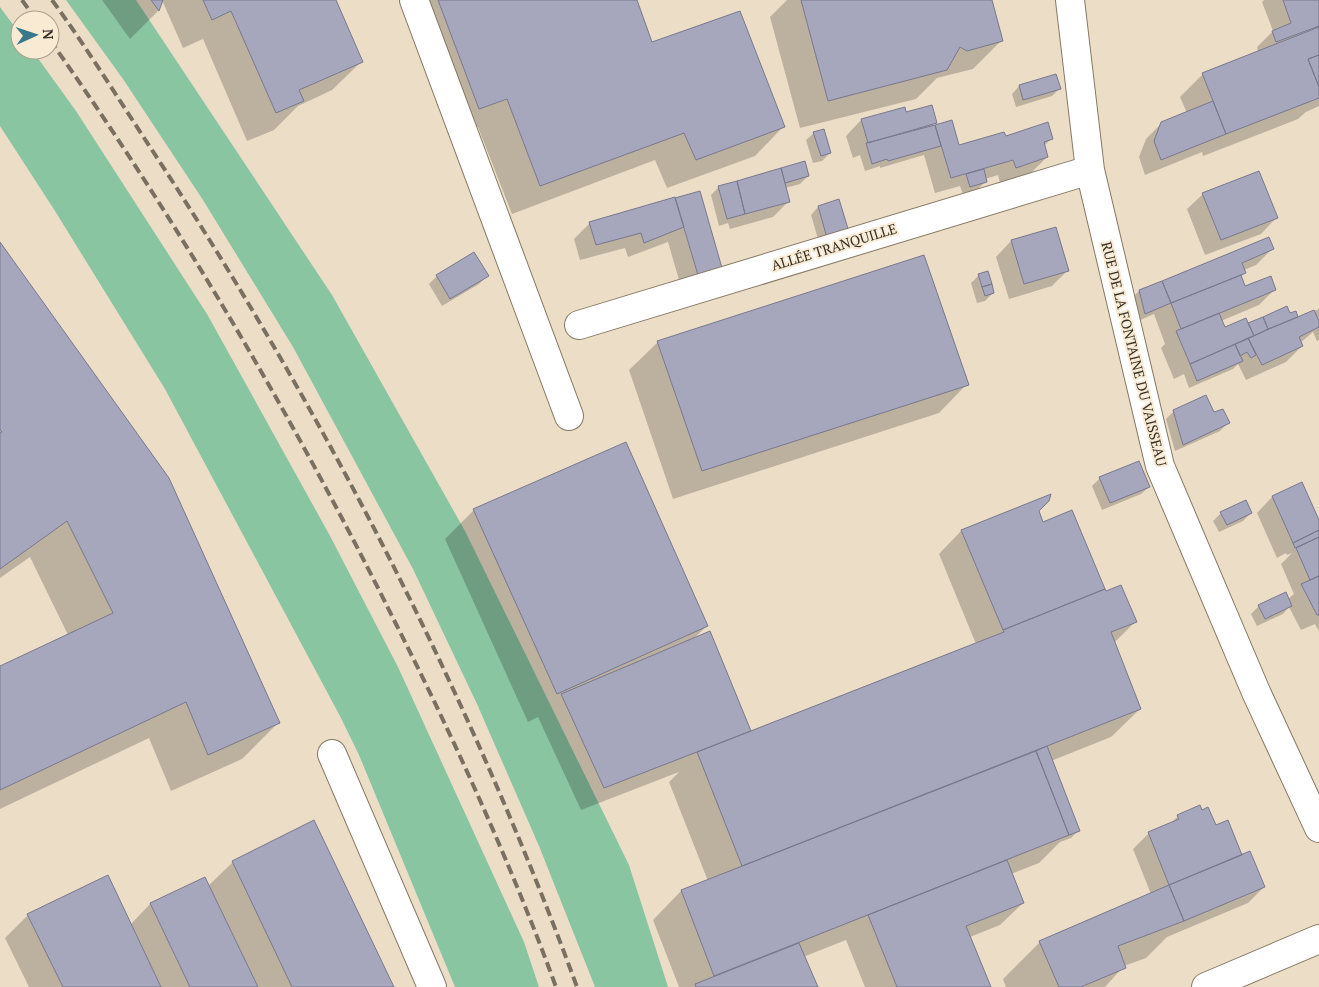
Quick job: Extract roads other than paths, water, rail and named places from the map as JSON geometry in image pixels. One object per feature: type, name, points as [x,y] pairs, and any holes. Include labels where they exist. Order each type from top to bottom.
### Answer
[{"type":"street","points":[[414,0],[569,416]]},
{"type":"street","name":"RUE DE LA FONTAINE DU VAISSEAU","points":[[1070,0],[1090,170],[1160,466],[1256,692],[1319,828]]},
{"type":"street","name":"ALLÉE TRANQUILLE","points":[[579,325],[1090,170]]},
{"type":"street","points":[[332,754],[432,987]]},
{"type":"street","points":[[1206,987],[1319,939]]},
{"type":"railway","points":[[22,0],[29,10]]},
{"type":"railway","points":[[52,0],[103,74],[215,249],[276,350],[334,452],[440,662],[489,769],[535,877],[577,987]]},
{"type":"railway","points":[[60,55],[191,253],[235,326],[319,475],[397,626],[461,759],[520,895],[556,987]]}]
